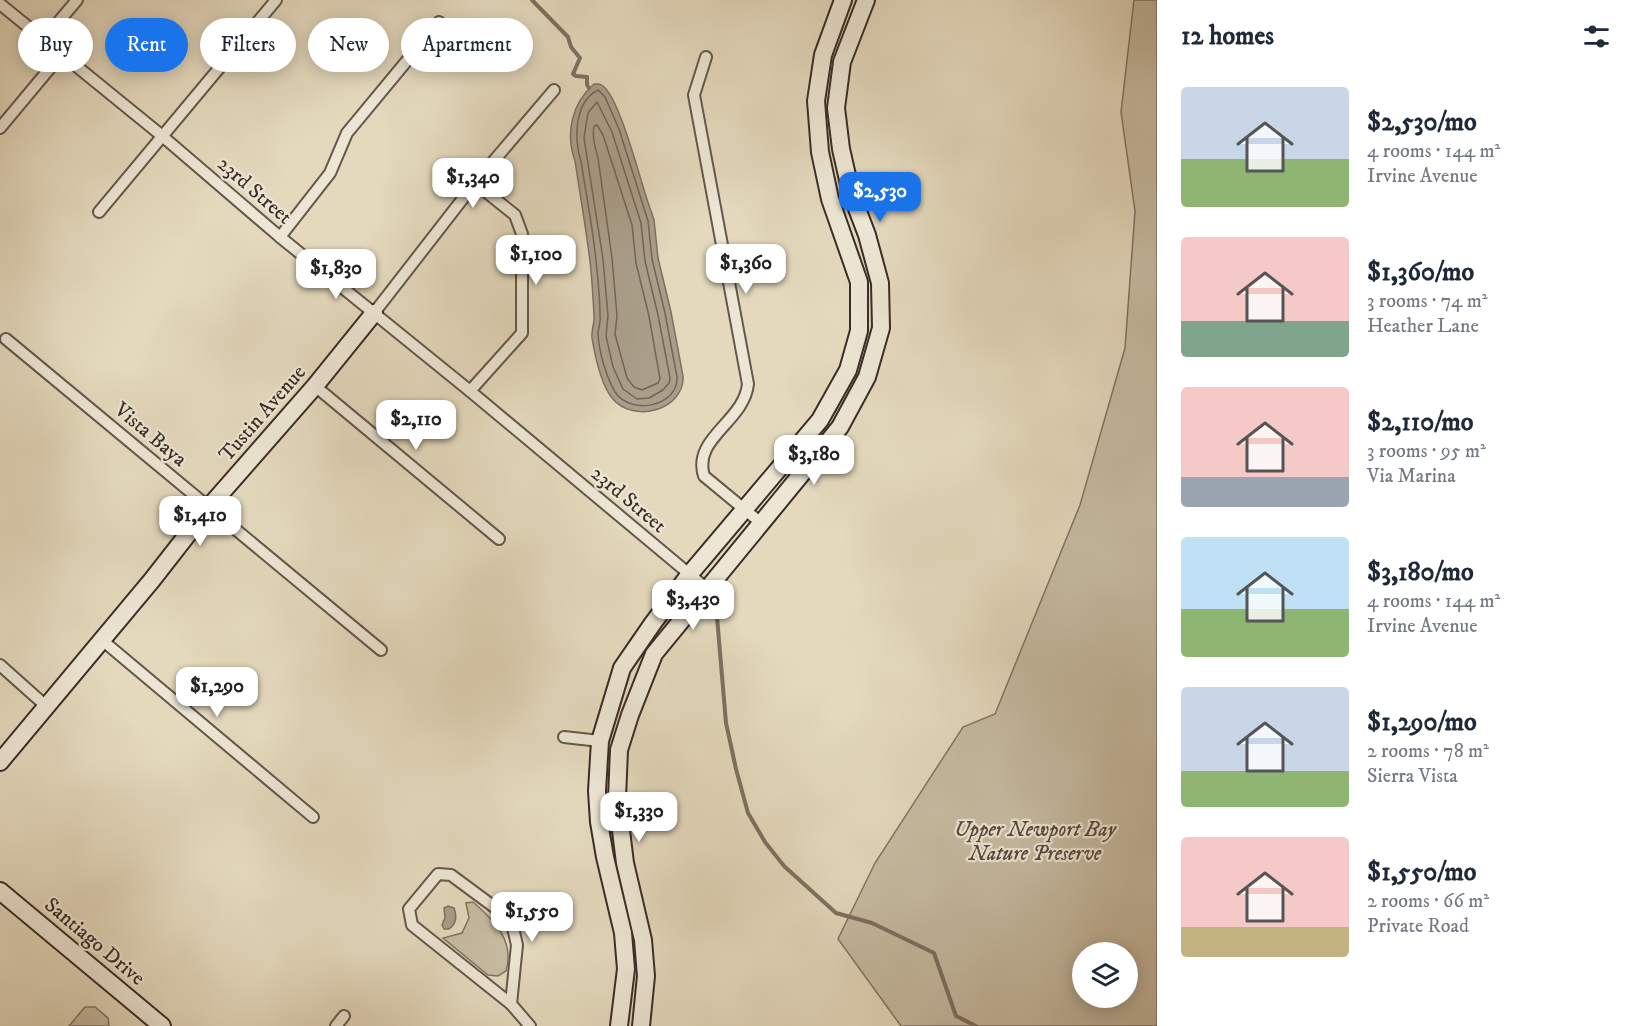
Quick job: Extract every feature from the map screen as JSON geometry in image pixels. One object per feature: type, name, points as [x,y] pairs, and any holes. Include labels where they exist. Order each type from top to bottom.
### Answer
[{"type":"main road","points":[[619,1026],[626,969],[623,933],[605,856],[599,822],[597,791],[600,741],[622,668],[689,575],[820,420],[848,370],[858,331],[859,282],[830,199],[820,152],[816,101],[822,55],[843,0]]},
{"type":"main road","points":[[640,1026],[646,976],[643,940],[625,863],[619,829],[617,798],[619,750],[630,715],[654,654],[840,427],[867,377],[881,328],[880,283],[867,235],[851,193],[841,149],[836,108],[842,62],[866,0]]},
{"type":"main road","name":"Tustin Avenue","points":[[0,762],[209,507],[315,386],[374,313]]},
{"type":"main road","name":"Santiago Drive","points":[[0,891],[162,1026]]},
{"type":"street","points":[[62,18],[77,0]]},
{"type":"street","points":[[99,212],[276,0]]},
{"type":"street","name":"23rd Street","points":[[0,4],[18,18]]},
{"type":"street","points":[[706,57],[694,95],[748,384],[744,402],[703,452],[701,468],[704,476],[760,523]]},
{"type":"street","points":[[280,237],[330,173],[347,133],[401,68]]},
{"type":"street","points":[[0,128],[48,72]]},
{"type":"street","name":"23rd Street","points":[[83,72],[706,588]]},
{"type":"street","name":"Tustin Avenue","points":[[374,313],[475,183],[554,90]]},
{"type":"street","points":[[470,391],[522,333],[522,234],[515,215],[475,183]]},
{"type":"street","name":"Vista Baya","points":[[6,339],[381,650]]},
{"type":"street","points":[[315,386],[499,539]]},
{"type":"street","points":[[102,640],[313,817]]},
{"type":"street","points":[[0,665],[46,706]]},
{"type":"street","points":[[564,737],[600,741]]},
{"type":"street","points":[[511,1004],[517,945],[513,928],[501,912],[451,874],[438,874],[409,909],[412,925],[511,1004],[530,1026]]},
{"type":"street","points":[[336,1026],[344,1016]]},
{"type":"green space","name":"Upper Newport Bay Nature Preserve","points":[[1134,0],[1157,0],[1157,1026],[901,1026],[838,939],[875,863],[963,727],[995,714],[1080,505],[1125,348],[1135,211],[1121,112]]},
{"type":"green space","points":[[473,902],[495,924],[505,941],[508,950],[506,971],[498,976],[488,975],[443,938],[462,933],[469,918],[466,903]]},
{"type":"green space","points":[[85,1007],[95,1007],[108,1018],[109,1026],[69,1026]]},
{"type":"water","points":[[594,84],[603,86],[617,108],[654,220],[658,258],[683,376],[681,388],[676,397],[667,405],[645,412],[633,411],[621,406],[612,398],[601,377],[592,338],[594,318],[590,261],[572,150],[571,129],[572,119],[580,100]]},
{"type":"water","points":[[448,906],[454,908],[455,920],[449,929],[444,929],[442,925],[445,918],[444,908]]},
{"type":"waterway","points":[[532,0],[568,37],[571,47],[580,58],[573,74],[587,77],[589,88]]},
{"type":"waterway","points":[[717,617],[726,723],[748,813],[765,842],[784,866],[836,913],[872,923],[934,953],[956,1016],[976,1026]]}]
